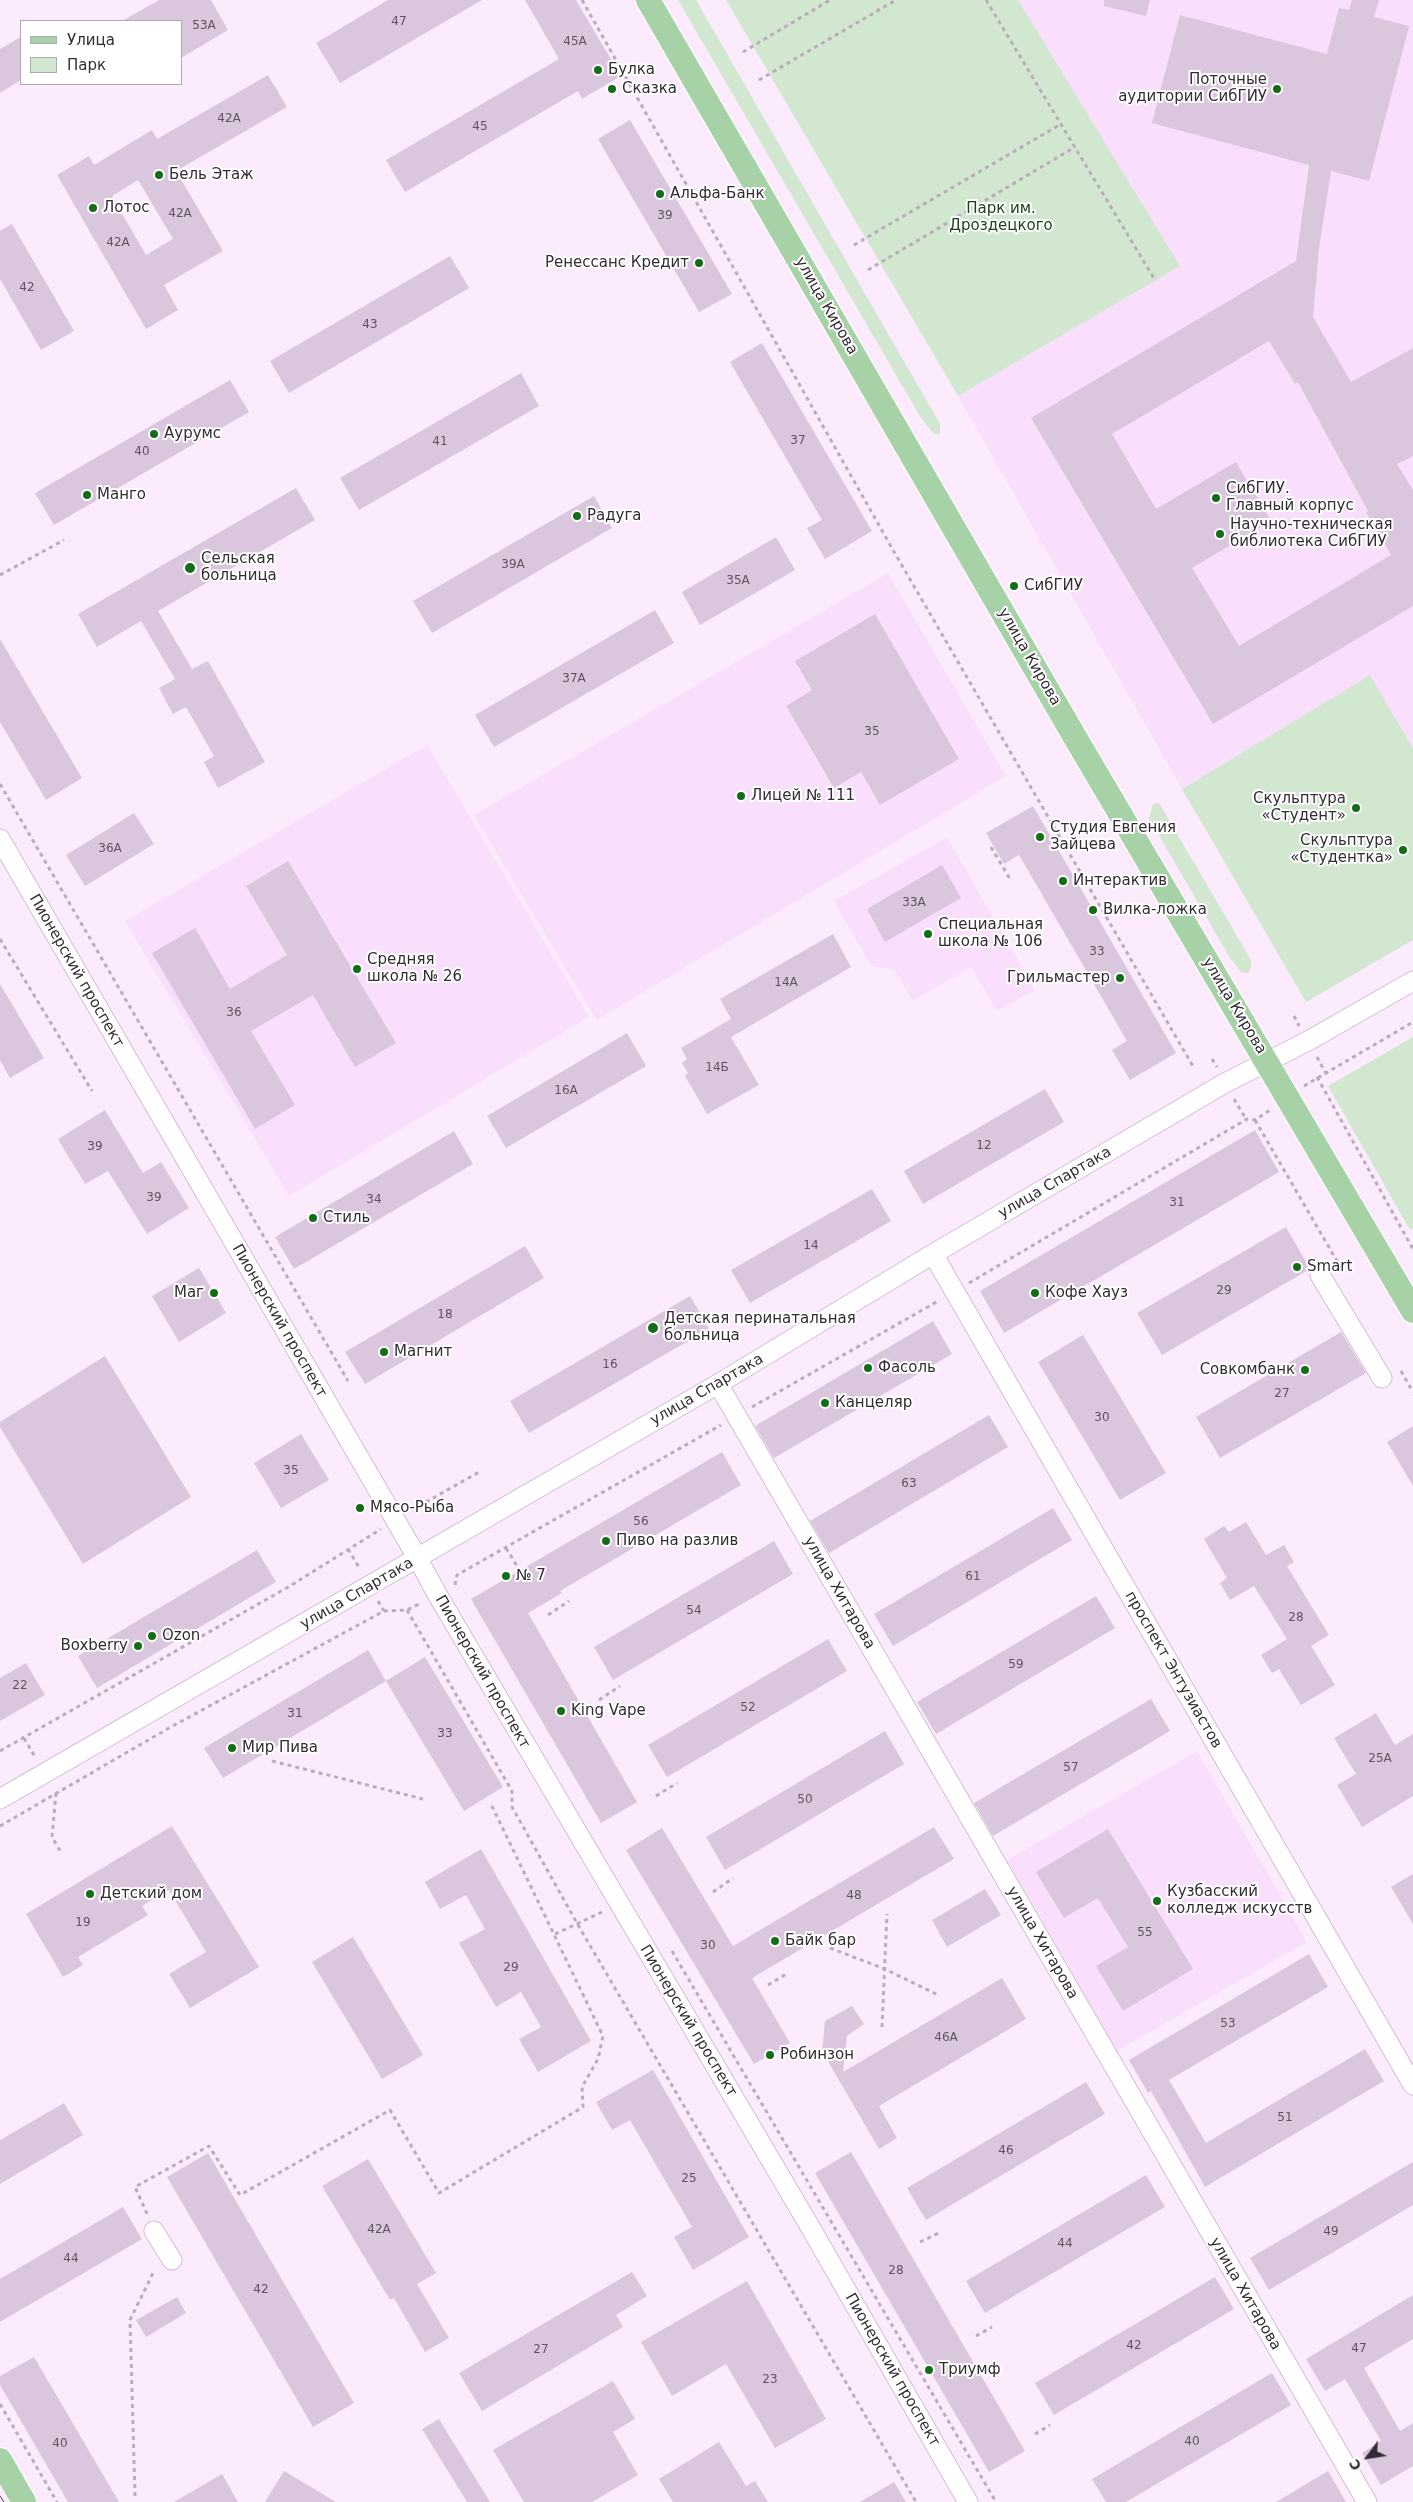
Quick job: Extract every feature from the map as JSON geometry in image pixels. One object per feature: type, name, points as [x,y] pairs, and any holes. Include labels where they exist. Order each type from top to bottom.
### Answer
[{"type":"main road","name":"улица Кирова","points":[[648,0],[1081,747],[1413,1311]]},
{"type":"main road","points":[[0,2460],[24,2502]]},
{"type":"street","name":"Пионерский проспект","points":[[0,839],[437,1594],[804,2217],[968,2502]]},
{"type":"street","name":"улица Спартака","points":[[0,1799],[718,1384],[933,1254],[1226,1083],[1268,1063],[1413,981]]},
{"type":"street","name":"проспект Энтузиастов","points":[[933,1254],[1413,2085]]},
{"type":"street","points":[[1320,1275],[1382,1378]]},
{"type":"street","name":"улица Хитарова","points":[[718,1384],[1367,2502]]},
{"type":"street","points":[[154,2231],[172,2260]]},
{"type":"path","points":[[582,0],[893,550],[1194,1068]]},
{"type":"path","points":[[743,52],[830,0]]},
{"type":"path","points":[[759,80],[896,0]]},
{"type":"path","points":[[986,0],[1155,280]]},
{"type":"path","points":[[854,245],[1061,124]]},
{"type":"path","points":[[868,270],[1075,147]]},
{"type":"path","points":[[0,575],[64,540]]},
{"type":"path","points":[[0,784],[348,1381]]},
{"type":"path","points":[[991,847],[1010,879]]},
{"type":"path","points":[[0,939],[92,1091]]},
{"type":"path","points":[[0,1826],[169,1728],[384,1611],[408,1610],[437,1594],[454,1584],[457,1575],[954,1292],[1246,1119],[1255,1120],[1317,1077],[1413,1022]]},
{"type":"path","points":[[1317,1077],[1413,1249]]},
{"type":"path","points":[[1255,1120],[1344,1273]]},
{"type":"path","points":[[1397,1365],[1413,1392]]},
{"type":"path","points":[[0,1751],[290,1586],[395,1519],[481,1471]]},
{"type":"path","points":[[506,1548],[520,1571]]},
{"type":"path","points":[[548,1615],[570,1601]]},
{"type":"path","points":[[408,1610],[512,1792],[512,1807],[578,1925],[916,2502]]},
{"type":"path","points":[[599,1700],[620,1686]]},
{"type":"path","points":[[272,1761],[423,1799]]},
{"type":"path","points":[[656,1796],[676,1783]]},
{"type":"path","points":[[154,2231],[135,2187],[209,2146],[240,2195],[390,2110],[439,2192],[583,2108],[582,2087],[598,2059],[603,2036],[491,1804]]},
{"type":"path","points":[[713,1892],[733,1878]]},
{"type":"path","points":[[555,1934],[578,1925],[618,1903]]},
{"type":"path","points":[[882,2028],[887,1914]]},
{"type":"path","points":[[830,1948],[885,1969],[938,1994]]},
{"type":"path","points":[[768,1985],[788,1973]]},
{"type":"path","points":[[776,2126],[996,2502]]},
{"type":"path","points":[[920,2242],[939,2233]]},
{"type":"path","points":[[135,2496],[130,2320],[154,2271]]},
{"type":"path","points":[[976,2336],[992,2327]]},
{"type":"path","points":[[0,2404],[58,2502]]},
{"type":"path","points":[[1035,2434],[1050,2425]]},
{"type":"shaded area","points":[[1018,0],[1413,0],[1413,748],[1370,675],[1182,789],[958,396],[1179,266]]},
{"type":"shaded area","name":"Лицей № 111","points":[[888,573],[1006,776],[597,1020],[474,815]]},
{"type":"shaded area","name":"Средняя школа № 26","points":[[427,745],[589,1017],[289,1196],[125,921]]},
{"type":"shaded area","name":"Специальная школа № 106","points":[[947,837],[1035,990],[997,1011],[971,967],[912,1001],[895,970],[871,966],[834,901]]},
{"type":"shaded area","name":"Кузбасский колледж искусств","points":[[1197,1751],[1307,1942],[1117,2051],[1007,1860]]},
{"type":"green space","points":[[678,0],[696,0],[940,424],[940,434],[934,434],[921,418]]},
{"type":"green space","name":"Парк им. Дроздецкого","points":[[726,0],[1018,0],[1180,266],[958,396]]},
{"type":"green space","points":[[1370,675],[1413,748],[1413,940],[1306,1002],[1182,789]]},
{"type":"green space","points":[[1159,803],[1251,960],[1251,967],[1248,973],[1241,972],[1230,958],[1149,818],[1153,804]]},
{"type":"green space","points":[[1413,1037],[1413,1228],[1410,1230],[1328,1086]]},
{"type":"building","points":[[159,0],[211,0],[228,30],[182,57],[182,20],[124,20]]},
{"type":"building","points":[[388,0],[482,0],[340,83],[316,43]]},
{"type":"building","points":[[525,0],[576,0],[621,76],[582,99],[578,91],[405,192],[386,160],[559,59]]},
{"type":"building","points":[[1104,0],[1150,0],[1146,16],[1104,6]]},
{"type":"building","points":[[1352,0],[1379,0],[1374,17],[1409,26],[1369,181],[1331,171],[1319,248],[1313,317],[1351,382],[1413,348],[1413,456],[1397,464],[1413,490],[1413,606],[1213,724],[1031,418],[1296,261],[1309,165],[1152,123],[1180,15],[1327,54],[1339,8],[1349,10]],"holes":[[[1269,341],[1295,384],[1298,382],[1368,511],[1366,512],[1391,555],[1239,646],[1192,568],[1271,521],[1236,462],[1156,509],[1112,434]]]},
{"type":"building","points":[[20,38],[20,81],[0,93],[0,49]]},
{"type":"building","points":[[268,75],[287,107],[176,171],[223,251],[164,285],[178,310],[146,329],[57,175],[89,156],[94,165],[152,130],[157,139]],"holes":[[[138,180],[173,239],[146,255],[112,196]]]},
{"type":"building","points":[[630,120],[732,294],[699,312],[598,139]]},
{"type":"building","points":[[12,224],[74,331],[41,350],[0,279],[0,231]]},
{"type":"building","points":[[450,256],[469,288],[289,393],[270,361]]},
{"type":"building","points":[[762,343],[872,531],[825,559],[807,528],[822,520],[730,362]]},
{"type":"building","points":[[521,373],[539,406],[359,510],[340,478]]},
{"type":"building","points":[[230,380],[249,412],[54,525],[35,493]]},
{"type":"building","points":[[296,488],[315,520],[158,611],[192,669],[208,661],[265,762],[218,788],[204,762],[214,756],[186,707],[173,714],[159,688],[175,679],[141,621],[97,647],[78,614]]},
{"type":"building","points":[[594,496],[612,528],[432,633],[413,601]]},
{"type":"building","points":[[776,537],[795,570],[700,625],[682,592]]},
{"type":"building","points":[[655,610],[674,643],[494,747],[475,715]]},
{"type":"building","points":[[875,614],[959,759],[880,805],[861,772],[834,788],[786,706],[812,690],[795,661]]},
{"type":"building","points":[[0,639],[82,778],[46,800],[0,722]]},
{"type":"building","points":[[1033,806],[1176,1053],[1130,1080],[1112,1050],[1127,1041],[1019,855],[1004,864],[986,833]]},
{"type":"building","points":[[134,813],[154,844],[85,886],[66,855]]},
{"type":"building","points":[[288,861],[396,1043],[355,1067],[313,995],[251,1031],[295,1105],[255,1129],[152,953],[195,928],[230,989],[287,955],[246,886]]},
{"type":"building","points":[[942,865],[961,898],[885,942],[867,909]]},
{"type":"building","points":[[833,934],[851,967],[731,1037],[759,1085],[707,1114],[685,1076],[688,1073],[682,1063],[687,1059],[681,1048],[731,1019],[720,999]]},
{"type":"building","points":[[0,984],[44,1058],[10,1078],[0,1060]]},
{"type":"building","points":[[627,1033],[646,1066],[506,1148],[487,1116]]},
{"type":"building","points":[[1045,1089],[1064,1122],[923,1204],[904,1171]]},
{"type":"building","points":[[105,1110],[143,1173],[161,1162],[189,1208],[147,1234],[108,1171],[85,1184],[58,1139]]},
{"type":"building","points":[[1255,1130],[1279,1172],[1004,1333],[980,1291]]},
{"type":"building","points":[[454,1131],[473,1164],[294,1269],[275,1237]]},
{"type":"building","points":[[872,1189],[891,1221],[750,1303],[731,1270]]},
{"type":"building","points":[[1286,1227],[1310,1269],[1162,1355],[1137,1313]]},
{"type":"building","points":[[525,1246],[544,1278],[365,1384],[345,1352]]},
{"type":"building","points":[[199,1268],[226,1313],[179,1342],[152,1296]]},
{"type":"building","points":[[690,1296],[709,1329],[529,1433],[510,1401]]},
{"type":"building","points":[[933,1321],[952,1354],[774,1458],[755,1426]]},
{"type":"building","points":[[1341,1332],[1366,1373],[1220,1458],[1196,1417]]},
{"type":"building","points":[[1083,1335],[1166,1473],[1120,1500],[1038,1362]]},
{"type":"building","points":[[105,1356],[191,1497],[83,1564],[0,1427],[0,1422]]},
{"type":"building","points":[[989,1415],[1008,1447],[829,1553],[810,1521]]},
{"type":"building","points":[[1413,1426],[1413,1486],[1387,1442]]},
{"type":"building","points":[[301,1434],[329,1480],[281,1508],[254,1463]]},
{"type":"building","points":[[722,1452],[741,1485],[560,1591],[562,1593],[528,1613],[637,1802],[601,1823],[471,1599]]},
{"type":"building","points":[[1053,1508],[1072,1540],[893,1646],[874,1614]]},
{"type":"building","points":[[1246,1522],[1266,1555],[1284,1545],[1294,1562],[1287,1566],[1329,1635],[1311,1646],[1335,1685],[1301,1705],[1279,1669],[1272,1673],[1261,1655],[1287,1639],[1254,1586],[1230,1600],[1220,1583],[1227,1578],[1204,1539],[1224,1526],[1229,1532]]},
{"type":"building","points":[[774,1541],[793,1574],[613,1680],[594,1647]]},
{"type":"building","points":[[257,1550],[276,1582],[97,1688],[78,1656]]},
{"type":"building","points":[[1096,1596],[1115,1628],[936,1734],[917,1702]]},
{"type":"building","points":[[828,1639],[847,1671],[667,1777],[648,1745]]},
{"type":"building","points":[[368,1650],[386,1681],[223,1778],[204,1748]]},
{"type":"building","points":[[425,1657],[503,1787],[464,1811],[386,1681]]},
{"type":"building","points":[[26,1663],[45,1695],[0,1721],[0,1678]]},
{"type":"building","points":[[1151,1699],[1170,1731],[993,1836],[974,1803]]},
{"type":"building","points":[[1376,1713],[1395,1745],[1413,1734],[1413,1796],[1362,1827],[1337,1785],[1356,1774],[1334,1738]]},
{"type":"building","points":[[885,1731],[904,1764],[725,1870],[706,1837]]},
{"type":"building","points":[[172,1826],[259,1967],[190,2008],[169,1974],[206,1952],[169,1890],[142,1906],[148,1915],[78,1957],[83,1965],[63,1977],[26,1914]]},
{"type":"building","points":[[934,1827],[954,1859],[752,1978],[790,2043],[754,2064],[626,1850],[662,1828],[733,1946]]},
{"type":"building","points":[[1108,1829],[1193,1969],[1123,2011],[1096,1966],[1128,1947],[1098,1898],[1064,1918],[1036,1872]]},
{"type":"building","points":[[481,1849],[591,2041],[538,2072],[519,2039],[541,2027],[521,1992],[496,2007],[459,1943],[485,1929],[466,1895],[440,1909],[425,1882]]},
{"type":"building","points":[[1413,1874],[1413,1924],[1391,1887]]},
{"type":"building","points":[[985,1889],[1001,1915],[947,1947],[932,1920]]},
{"type":"building","points":[[353,1937],[423,2055],[382,2079],[312,1962]]},
{"type":"building","points":[[1309,1954],[1328,1987],[1169,2080],[1206,2143],[1365,2049],[1384,2081],[1205,2187],[1151,2091],[1148,2093],[1129,2060]]},
{"type":"building","points":[[1002,1978],[1026,2019],[879,2106],[897,2138],[879,2149],[822,2051],[825,2021],[852,2006],[864,2024],[847,2036],[843,2072]]},
{"type":"building","points":[[653,2070],[749,2237],[693,2270],[674,2237],[692,2227],[630,2120],[612,2130],[596,2102]]},
{"type":"building","points":[[1086,2082],[1105,2114],[926,2220],[907,2188]]},
{"type":"building","points":[[64,2103],[83,2135],[0,2184],[0,2140]]},
{"type":"building","points":[[851,2152],[1025,2451],[989,2472],[815,2173]]},
{"type":"building","points":[[208,2153],[354,2403],[313,2427],[167,2177]]},
{"type":"building","points":[[368,2159],[436,2273],[417,2284],[449,2338],[425,2352],[394,2298],[390,2300],[322,2186]]},
{"type":"building","points":[[1413,2162],[1413,2205],[1269,2290],[1250,2258]]},
{"type":"building","points":[[1146,2175],[1165,2207],[985,2313],[966,2281]]},
{"type":"building","points":[[123,2207],[142,2239],[0,2322],[0,2279]]},
{"type":"building","points":[[632,2272],[647,2296],[616,2315],[623,2327],[482,2411],[459,2373]]},
{"type":"building","points":[[1215,2277],[1234,2309],[1054,2415],[1035,2383]]},
{"type":"building","points":[[747,2281],[826,2419],[775,2448],[726,2364],[672,2396],[641,2342]]},
{"type":"building","points":[[1413,2295],[1413,2339],[1364,2368],[1400,2431],[1413,2423],[1413,2466],[1381,2485],[1362,2453],[1381,2441],[1345,2379],[1325,2391],[1306,2359]]},
{"type":"building","points":[[177,2297],[186,2313],[146,2337],[136,2320]]},
{"type":"building","points":[[34,2357],[119,2502],[68,2502],[0,2385],[0,2376]]},
{"type":"building","points":[[1272,2373],[1291,2405],[1126,2502],[1106,2502],[1092,2479]]},
{"type":"building","points":[[613,2381],[635,2419],[613,2432],[638,2475],[592,2502],[524,2502],[493,2450]]},
{"type":"building","points":[[439,2419],[490,2502],[467,2502],[422,2429]]},
{"type":"building","points":[[719,2442],[746,2486],[755,2481],[768,2502],[673,2502],[659,2479]]},
{"type":"building","points":[[284,2471],[336,2502],[265,2502]]},
{"type":"building","points":[[1328,2471],[1346,2502],[1276,2502]]},
{"type":"building","points":[[222,2474],[238,2502],[174,2502]]},
{"type":"building","points":[[894,2482],[906,2502],[860,2502]]},
{"type":"tram line","points":[[0,2496],[4,2502]]},
{"type":"place","name":"Булка","points":[[598,70]]},
{"type":"place","name":"Сказка","points":[[612,89]]},
{"type":"place","name":"Поточные аудитории СибГИУ","points":[[1277,89]]},
{"type":"place","name":"Бель Этаж","points":[[159,175]]},
{"type":"place","name":"Альфа-Банк","points":[[660,194]]},
{"type":"place","name":"Лотос","points":[[93,208]]},
{"type":"place","name":"Ренессанс Кредит","points":[[699,263]]},
{"type":"place","name":"Аурумс","points":[[154,434]]},
{"type":"place","name":"Манго","points":[[87,495]]},
{"type":"place","name":"СибГИУ. Главный корпус","points":[[1216,498]]},
{"type":"place","name":"Радуга","points":[[577,516]]},
{"type":"place","name":"Научно-техническая библиотека СибГИУ","points":[[1220,534]]},
{"type":"place","name":"Сельская больница","points":[[190,568]]},
{"type":"place","name":"СибГИУ","points":[[1014,586]]},
{"type":"place","name":"Лицей № 111","points":[[741,796]]},
{"type":"place","name":"Скульптура «Студент»","points":[[1356,808]]},
{"type":"place","name":"Студия Евгения Зайцева","points":[[1040,837]]},
{"type":"place","name":"Скульптура «Студентка»","points":[[1403,850]]},
{"type":"place","name":"Интерактив","points":[[1063,881]]},
{"type":"place","name":"Вилка-ложка","points":[[1093,910]]},
{"type":"place","name":"Специальная школа № 106","points":[[928,934]]},
{"type":"place","name":"Средняя школа № 26","points":[[357,969]]},
{"type":"place","name":"Грильмастер","points":[[1120,978]]},
{"type":"place","name":"Стиль","points":[[313,1218]]},
{"type":"place","name":"Smart","points":[[1297,1267]]},
{"type":"place","name":"Маг","points":[[214,1293]]},
{"type":"place","name":"Кофе Хауз","points":[[1035,1293]]},
{"type":"place","name":"Детская перинатальная больница","points":[[653,1328]]},
{"type":"place","name":"Магнит","points":[[384,1352]]},
{"type":"place","name":"Фасоль","points":[[868,1368]]},
{"type":"place","name":"Совкомбанк","points":[[1305,1370]]},
{"type":"place","name":"Канцеляр","points":[[825,1403]]},
{"type":"place","name":"Мясо-Рыба","points":[[360,1508]]},
{"type":"place","name":"Пиво на разлив","points":[[606,1541]]},
{"type":"place","name":"№ 7","points":[[506,1576]]},
{"type":"place","name":"Ozon","points":[[152,1636]]},
{"type":"place","name":"Boxberry","points":[[138,1646]]},
{"type":"place","name":"King Vape","points":[[561,1711]]},
{"type":"place","name":"Мир Пива","points":[[232,1748]]},
{"type":"place","name":"Детский дом","points":[[90,1894]]},
{"type":"place","name":"Кузбасский колледж искусств","points":[[1157,1901]]},
{"type":"place","name":"Байк бар","points":[[775,1941]]},
{"type":"place","name":"Робинзон","points":[[770,2055]]},
{"type":"place","name":"Триумф","points":[[929,2370]]}]
